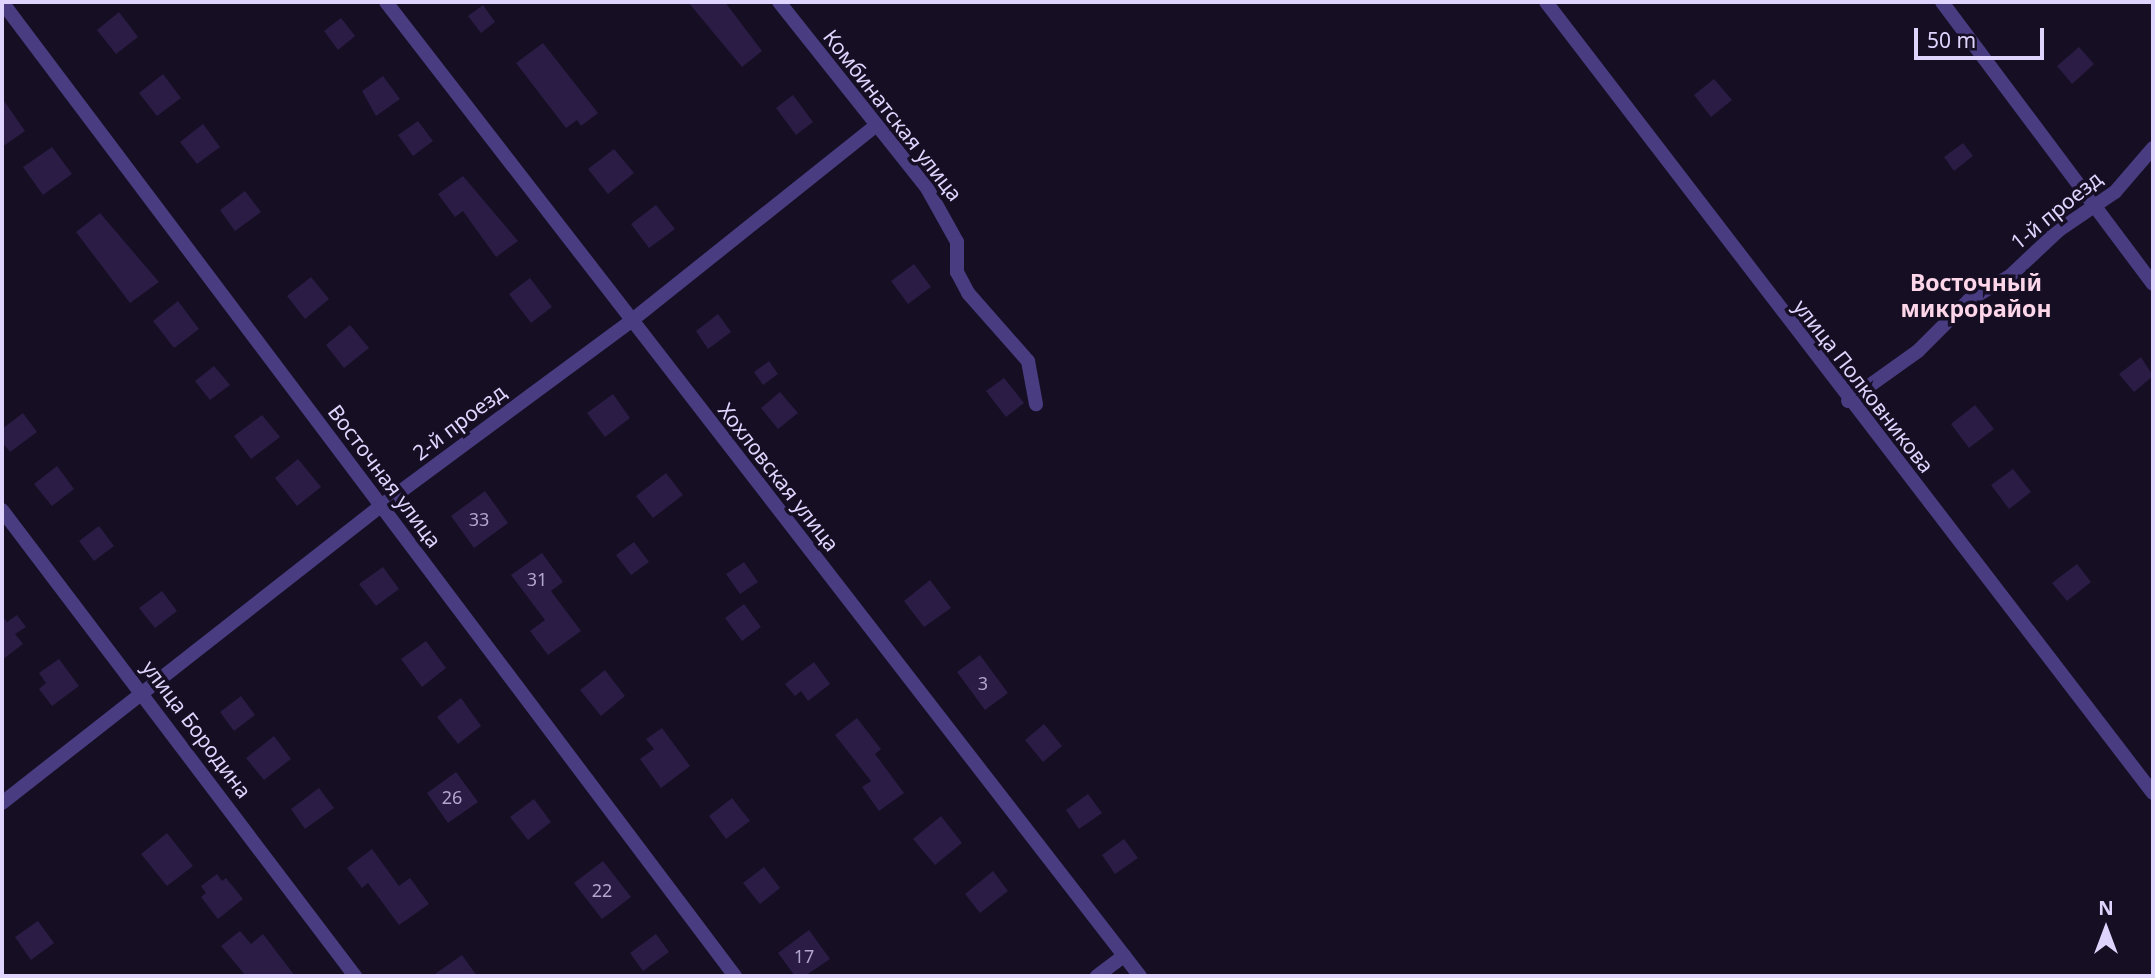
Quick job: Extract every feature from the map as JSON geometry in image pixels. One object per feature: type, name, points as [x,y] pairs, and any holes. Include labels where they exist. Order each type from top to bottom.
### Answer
[{"type":"street","name":"Восточная улица","points":[[2,2],[735,976]]},
{"type":"street","name":"Хохловская улица","points":[[386,2],[1140,976]]},
{"type":"street","name":"Комбинатская улица","points":[[779,2],[948,222],[957,242],[957,272],[968,293],[1028,362],[1036,404]]},
{"type":"street","name":"улица Полковникова","points":[[1546,2],[1848,401],[2153,793]]},
{"type":"street","points":[[1942,2],[2153,284]]},
{"type":"street","name":"2-й проезд","points":[[2,803],[146,694],[381,506],[631,321],[876,125]]},
{"type":"street","name":"1-й проезд","points":[[1848,401],[1918,351],[1969,300],[2010,276],[2059,230],[2115,192],[2153,148]]},
{"type":"street","name":"улица Бородина","points":[[2,510],[146,694],[355,976]]},
{"type":"street","points":[[1097,976],[1124,956]]},
{"type":"building","points":[[688,2],[725,2],[762,51],[742,67]]},
{"type":"building","points":[[483,5],[495,22],[481,33],[468,16]]},
{"type":"building","points":[[119,12],[138,37],[116,54],[97,30]]},
{"type":"building","points":[[341,18],[355,36],[338,50],[324,31]]},
{"type":"building","points":[[543,43],[598,113],[581,126],[577,120],[566,128],[516,63]]},
{"type":"building","points":[[2079,47],[2094,64],[2072,84],[2057,66]]},
{"type":"building","points":[[163,74],[181,98],[157,116],[139,93]]},
{"type":"building","points":[[383,76],[400,99],[376,116],[362,91]]},
{"type":"building","points":[[1714,79],[1732,100],[1711,117],[1694,95]]},
{"type":"building","points":[[793,95],[813,122],[796,135],[776,108]]},
{"type":"building","points":[[2,98],[25,131],[2,147]]},
{"type":"building","points":[[418,121],[433,141],[413,156],[398,135]]},
{"type":"building","points":[[203,124],[220,147],[197,164],[180,142]]},
{"type":"building","points":[[1963,143],[1973,156],[1954,171],[1944,157]]},
{"type":"building","points":[[52,147],[72,174],[43,195],[23,167]]},
{"type":"building","points":[[614,149],[634,173],[608,194],[588,169]]},
{"type":"building","points":[[463,176],[518,241],[496,257],[463,211],[455,217],[438,194]]},
{"type":"building","points":[[245,191],[261,212],[235,231],[220,210]]},
{"type":"building","points":[[656,205],[675,229],[649,248],[631,224]]},
{"type":"building","points":[[100,213],[159,282],[130,303],[76,232]]},
{"type":"building","points":[[914,264],[931,287],[908,304],[891,281]]},
{"type":"building","points":[[311,277],[329,299],[305,319],[287,296]]},
{"type":"building","points":[[530,278],[552,307],[531,323],[509,294]]},
{"type":"building","points":[[178,301],[199,329],[174,348],[153,321]]},
{"type":"building","points":[[718,314],[731,332],[708,349],[696,331]]},
{"type":"building","points":[[350,325],[369,348],[344,368],[326,345]]},
{"type":"building","points":[[2141,357],[2153,376],[2134,392],[2119,374]]},
{"type":"building","points":[[769,361],[778,374],[763,385],[754,372]]},
{"type":"building","points":[[214,366],[230,385],[210,400],[195,381]]},
{"type":"building","points":[[1004,378],[1024,403],[1006,417],[986,391]]},
{"type":"building","points":[[780,392],[798,413],[778,429],[761,408]]},
{"type":"building","points":[[613,394],[630,418],[605,437],[587,413]]},
{"type":"building","points":[[1975,405],[1994,429],[1969,448],[1951,424]]},
{"type":"building","points":[[23,413],[37,432],[10,452],[2,442],[2,429]]},
{"type":"building","points":[[262,415],[280,437],[251,459],[234,436]]},
{"type":"building","points":[[298,459],[321,487],[297,506],[275,478]]},
{"type":"building","points":[[57,466],[74,489],[52,506],[34,484]]},
{"type":"building","points":[[2013,469],[2031,492],[2009,509],[1991,485]]},
{"type":"building","points":[[666,473],[683,495],[653,518],[636,496]]},
{"type":"building","points":[[485,491],[508,523],[474,548],[451,516]]},
{"type":"building","points":[[99,526],[114,546],[94,561],[79,541]]},
{"type":"building","points":[[634,542],[649,562],[631,575],[616,555]]},
{"type":"building","points":[[542,553],[563,582],[551,591],[581,631],[548,655],[530,631],[545,620],[511,575]]},
{"type":"building","points":[[744,562],[758,582],[740,594],[726,574]]},
{"type":"building","points":[[2077,564],[2091,582],[2067,601],[2052,583]]},
{"type":"building","points":[[383,567],[399,589],[376,606],[359,584]]},
{"type":"building","points":[[930,580],[951,608],[924,627],[904,601]]},
{"type":"building","points":[[162,591],[177,611],[155,628],[139,608]]},
{"type":"building","points":[[744,604],[761,627],[742,641],[725,618]]},
{"type":"building","points":[[17,615],[26,627],[15,634],[23,644],[2,660],[2,616],[7,622]]},
{"type":"building","points":[[426,641],[446,668],[422,687],[401,659]]},
{"type":"building","points":[[980,655],[1008,693],[985,710],[957,672]]},
{"type":"building","points":[[59,659],[79,686],[52,706],[39,689],[46,683],[39,673]]},
{"type":"building","points":[[814,662],[830,684],[808,701],[801,691],[795,696],[785,684]]},
{"type":"building","points":[[605,670],[625,696],[601,716],[580,690]]},
{"type":"building","points":[[241,696],[255,715],[234,731],[220,712]]},
{"type":"building","points":[[461,698],[481,726],[458,744],[437,717]]},
{"type":"building","points":[[857,718],[881,749],[875,754],[904,793],[879,811],[862,787],[871,781],[835,735]]},
{"type":"building","points":[[1044,724],[1062,746],[1043,762],[1025,740]]},
{"type":"building","points":[[662,728],[690,766],[661,788],[640,759],[654,749],[646,739]]},
{"type":"building","points":[[274,736],[291,759],[264,780],[246,758]]},
{"type":"building","points":[[456,772],[478,802],[448,823],[427,793]]},
{"type":"building","points":[[319,788],[334,808],[305,829],[291,809]]},
{"type":"building","points":[[1088,794],[1102,813],[1079,829],[1066,810]]},
{"type":"building","points":[[732,798],[750,821],[726,839],[709,816]]},
{"type":"building","points":[[534,799],[551,822],[528,840],[510,817]]},
{"type":"building","points":[[941,816],[962,843],[935,865],[913,839]]},
{"type":"building","points":[[167,833],[193,866],[167,886],[141,854]]},
{"type":"building","points":[[1124,839],[1138,858],[1115,874],[1102,855]]},
{"type":"building","points":[[372,849],[399,886],[410,878],[429,904],[399,925],[368,883],[362,888],[347,868]]},
{"type":"building","points":[[603,861],[631,897],[602,919],[574,883]]},
{"type":"building","points":[[764,867],[780,888],[760,904],[743,883]]},
{"type":"building","points":[[993,871],[1008,891],[980,913],[965,894]]},
{"type":"building","points":[[217,874],[222,881],[226,878],[243,899],[218,919],[201,897],[206,893],[201,886]]},
{"type":"building","points":[[38,921],[54,943],[31,960],[15,937]]},
{"type":"building","points":[[809,930],[830,959],[805,976],[795,976],[778,953]]},
{"type":"building","points":[[240,931],[251,944],[263,934],[295,976],[246,976],[221,946]]},
{"type":"building","points":[[656,934],[669,952],[643,971],[630,953]]},
{"type":"building","points":[[462,955],[477,976],[432,976]]},
{"type":"district","name":"Восточный микрорайон","points":[[1976,295]]}]
